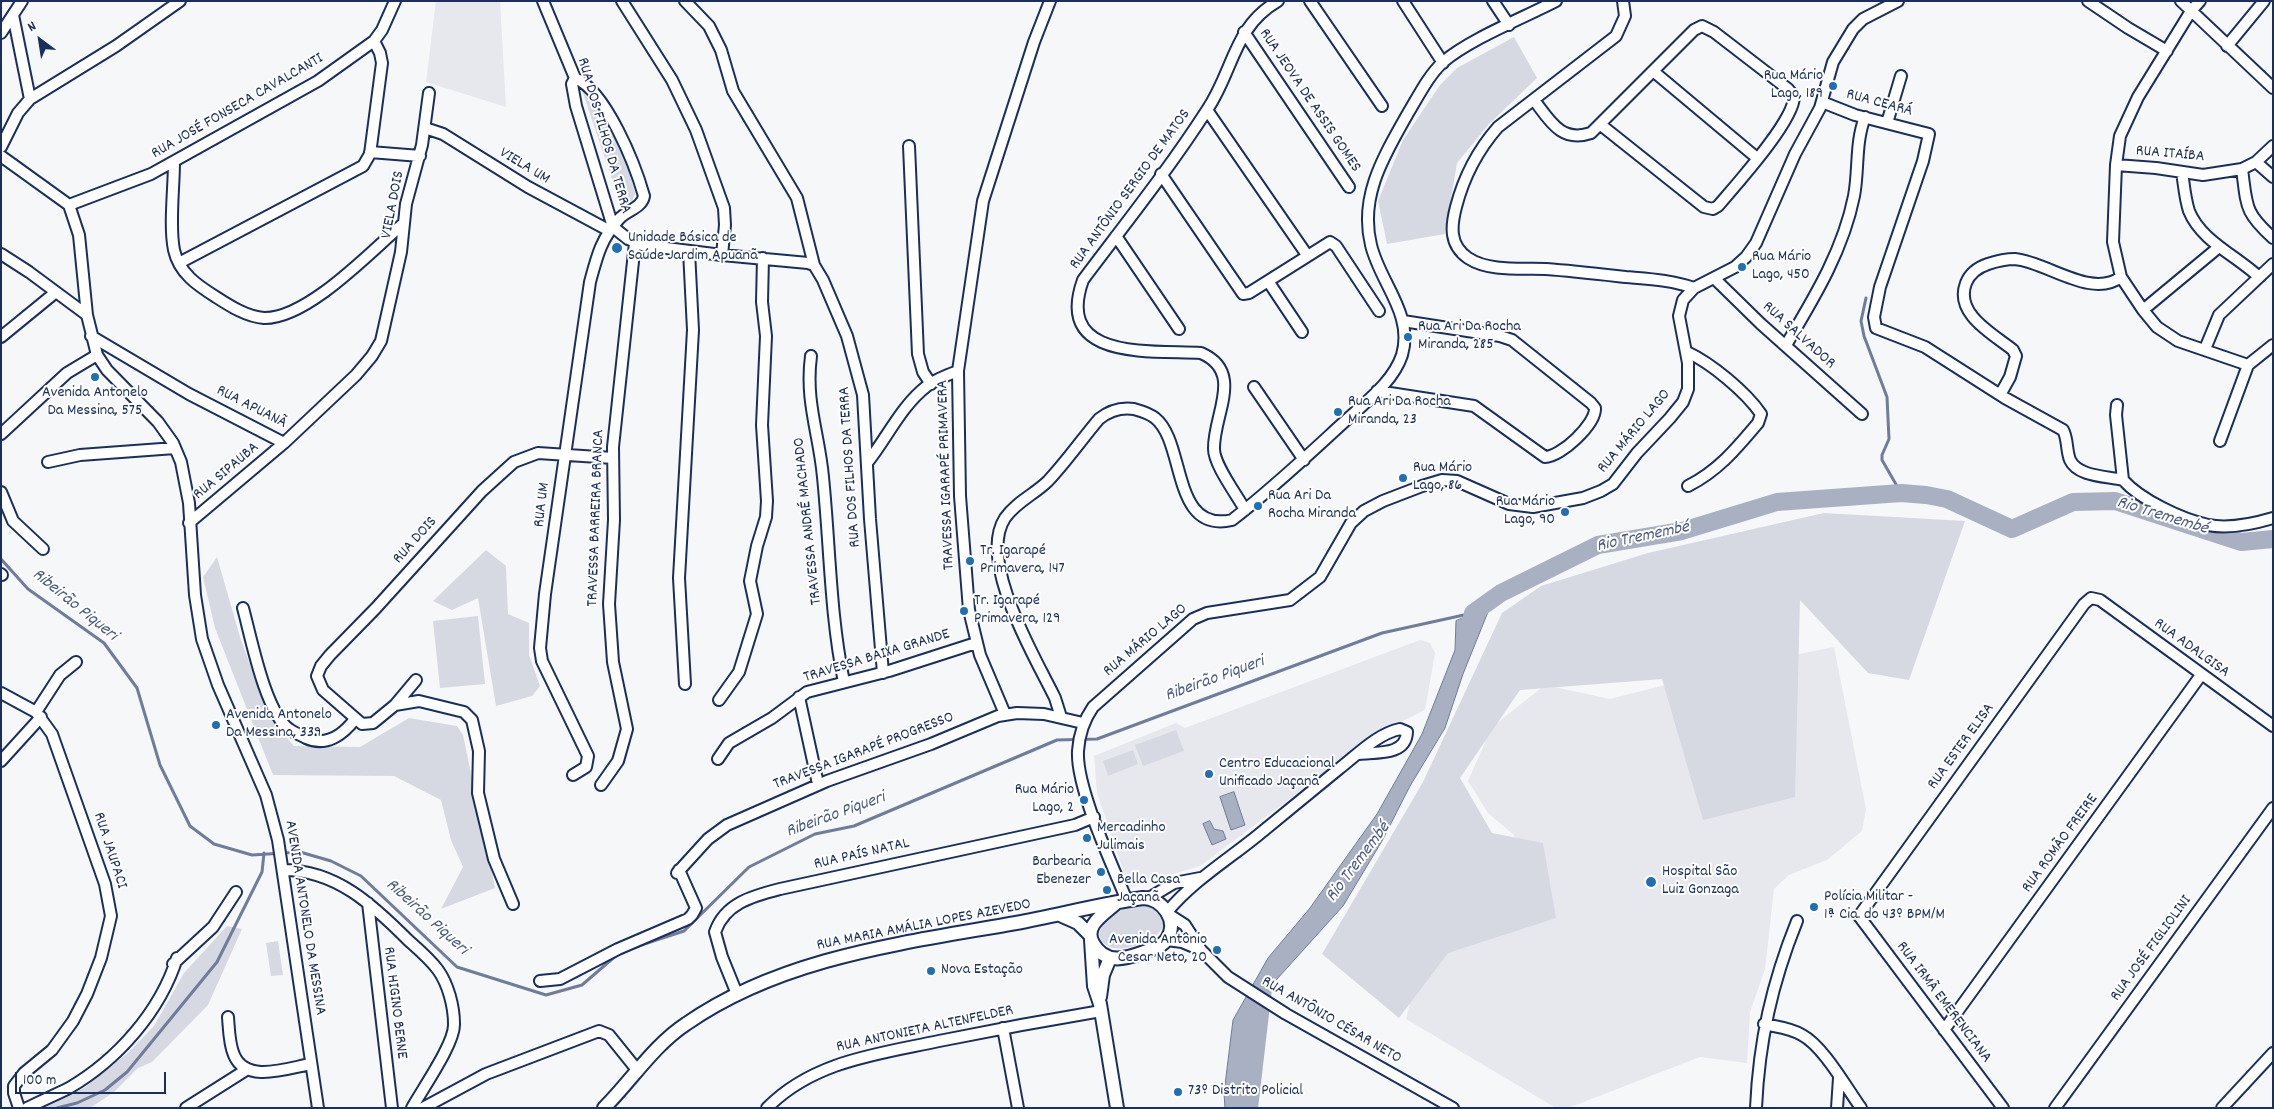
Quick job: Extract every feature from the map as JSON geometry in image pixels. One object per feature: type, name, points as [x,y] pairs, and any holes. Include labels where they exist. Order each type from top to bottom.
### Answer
[{"type":"main road","points":[[1060,915],[1078,923],[1090,937],[1099,952],[1110,958],[1124,959],[1158,947],[1167,940],[1170,932],[1168,913],[1160,903],[1149,898],[1121,902],[1096,921],[1090,937],[1094,986],[1100,1008],[1117,1108]]},
{"type":"main road","name":"RUA MARIA AMÁLIA LOPES AZEVEDO","points":[[604,1108],[666,1041],[684,1025],[737,994],[783,975],[830,960],[931,938],[1121,902]]},
{"type":"main road","points":[[1100,1008],[1103,975],[1110,958]]},
{"type":"street","points":[[1,33],[22,1]]},
{"type":"street","points":[[1,147],[18,113],[30,99],[116,46],[180,1]]},
{"type":"street","name":"RUA JOSÉ FONSECA CAVALCANTI","points":[[69,205],[151,174],[318,81],[374,41],[382,30],[395,1]]},
{"type":"street","name":"RUA DOS FILHOS DA TERRA","points":[[543,1],[575,78],[572,84],[576,106],[611,229],[635,243],[689,252],[801,261],[814,265],[834,304],[857,366],[864,395],[867,463],[883,672]]},
{"type":"street","points":[[622,1],[672,80],[696,130],[724,208],[725,225],[722,255]]},
{"type":"street","points":[[685,1],[709,26],[721,50],[733,91],[797,198],[814,265]]},
{"type":"street","name":"RUA ANTÔNIO SERGIO DE MATOS","points":[[1245,510],[1219,464],[1214,448],[1224,393],[1223,374],[1218,366],[1211,358],[1201,353],[1112,347],[1097,341],[1087,333],[1079,321],[1076,307],[1077,295],[1083,280],[1208,110],[1228,72],[1244,32],[1264,9],[1278,1]]},
{"type":"street","points":[[1310,1],[1382,106]]},
{"type":"street","points":[[1403,1],[1443,63]]},
{"type":"street","points":[[1493,1],[1509,25]]},
{"type":"street","points":[[1061,717],[1055,698],[1003,589],[999,572],[1000,530],[1012,509],[1046,483],[1098,419],[1106,413],[1126,408],[1143,411],[1156,418],[1168,439],[1182,484],[1195,509],[1205,517],[1223,522],[1232,520],[1304,460],[1377,391],[1396,367],[1402,354],[1403,321],[1399,306],[1384,279],[1371,245],[1367,223],[1372,184],[1379,164],[1420,93],[1443,63],[1462,49],[1556,1]]},
{"type":"street","points":[[1623,1],[1625,16],[1616,36],[1498,127],[1484,142],[1474,159],[1459,196],[1451,230],[1453,240],[1467,258],[1493,267],[1565,270],[1672,282],[1694,288],[1716,279],[1735,267],[1746,257],[1756,243],[1795,154],[1822,102],[1833,62],[1853,29],[1862,20],[1898,1]]},
{"type":"street","points":[[2088,1],[2167,51]]},
{"type":"street","points":[[2180,1],[2273,88]]},
{"type":"street","points":[[2200,1],[2191,11],[2138,97],[2120,136],[2116,165],[2113,242],[2121,277],[2143,310],[2167,335],[2178,341],[2248,365]]},
{"type":"street","points":[[2227,46],[2264,1]]},
{"type":"street","name":"TRAVESSA IGARAPÉ PRIMAVERA","points":[[1005,714],[976,643],[969,610],[961,520],[958,371],[983,201],[1034,42],[1050,2]]},
{"type":"street","points":[[13,15],[30,99]]},
{"type":"street","points":[[1534,100],[1553,124],[1562,132],[1571,136],[1591,133],[1694,30],[1702,26],[1714,32],[1788,88],[1794,96],[1792,106],[1780,129],[1718,206],[1709,209],[1601,125]]},
{"type":"street","name":"RUA JEOVA DE ASSIS GOMES","points":[[1244,32],[1349,187]]},
{"type":"street","points":[[179,263],[353,173],[363,166],[370,152],[382,63],[380,53],[374,41]]},
{"type":"street","points":[[1653,71],[1757,158]]},
{"type":"street","points":[[1887,123],[1901,76]]},
{"type":"street","name":"RUA UM","points":[[573,775],[586,766],[588,756],[545,669],[540,648],[544,602],[590,282],[598,249],[624,214],[641,204],[644,196],[629,153],[608,113],[585,83],[575,78]]},
{"type":"street","name":"VIELA DOIS","points":[[387,322],[401,252],[408,196],[420,156],[429,93]]},
{"type":"street","name":"RUA CEARÁ","points":[[1822,102],[1865,117],[1929,134],[1923,161],[1880,287],[1874,317],[1876,328],[1925,347],[2000,395]]},
{"type":"street","points":[[1208,110],[1307,255]]},
{"type":"street","points":[[1786,345],[1839,247],[1854,195],[1858,137],[1865,117]]},
{"type":"street","name":"VIELA UM","points":[[425,128],[451,139],[528,187],[611,229]]},
{"type":"street","points":[[909,146],[918,354],[923,372],[930,384]]},
{"type":"street","name":"RUA ITAÍBA","points":[[2116,165],[2203,174],[2242,169],[2256,162],[2273,146]]},
{"type":"street","points":[[370,152],[420,156]]},
{"type":"street","points":[[1,156],[69,205]]},
{"type":"street","points":[[174,162],[173,241],[179,263],[184,272],[199,286],[237,310],[256,316],[275,317],[302,305],[329,288],[404,223]]},
{"type":"street","points":[[2256,162],[2273,177]]},
{"type":"street","points":[[2242,169],[2248,210],[2253,220],[2273,238]]},
{"type":"street","points":[[2182,172],[2188,209],[2193,219],[2205,234],[2260,277]]},
{"type":"street","points":[[1161,174],[1243,294],[1249,293],[1328,242],[1332,242],[1379,311]]},
{"type":"street","name":"AVENIDA ANTONELO DA MESSINA","points":[[69,205],[79,235],[87,315],[97,355],[112,376],[158,422],[175,448],[187,486],[197,616],[204,646],[218,685],[266,795],[278,840],[318,1108]]},
{"type":"street","points":[[1116,236],[1178,329]]},
{"type":"street","name":"TRAVESSA BARREIRA BRANCA","points":[[601,785],[618,761],[627,729],[613,662],[609,604],[614,520],[613,458],[620,371],[635,243]]},
{"type":"street","points":[[2143,310],[2219,246]]},
{"type":"street","points":[[685,684],[679,578],[693,330],[689,252]]},
{"type":"street","points":[[1,254],[87,315]]},
{"type":"street","points":[[719,700],[739,672],[757,614],[750,581],[757,546],[766,517],[767,501],[762,425],[766,336],[762,302],[763,258]]},
{"type":"street","points":[[2121,277],[2110,283],[2092,284],[2014,259],[1986,264],[1971,275],[1964,288],[1966,307],[1971,315],[2012,350],[2016,356],[2010,377],[2000,395],[2063,430],[2067,439],[2070,460],[2075,468],[2080,471],[2123,480],[2141,496],[2162,508],[2207,524],[2250,524],[2273,518]]},
{"type":"street","points":[[2204,349],[2219,315],[2273,264]]},
{"type":"street","name":"RUA SALVADOR","points":[[1716,279],[1862,414]]},
{"type":"street","points":[[1268,281],[1302,332]]},
{"type":"street","name":"RUA MÁRIO LAGO","points":[[1121,902],[1080,774],[1078,751],[1083,726],[1093,707],[1193,619],[1207,613],[1290,600],[1304,591],[1320,577],[1351,523],[1364,511],[1383,500],[1442,480],[1457,482],[1509,504],[1527,507],[1582,498],[1613,484],[1637,453],[1683,402],[1688,390],[1687,352],[1680,328],[1679,316],[1682,300],[1694,288]]},
{"type":"street","points":[[1,337],[56,292]]},
{"type":"street","points":[[1377,391],[1474,406],[1488,414],[1545,456],[1557,454],[1570,445],[1594,417],[1594,408],[1591,403],[1512,340],[1403,321]]},
{"type":"street","name":"RUA APUANÃ","points":[[91,336],[189,394],[284,443],[365,365],[379,346],[387,322]]},
{"type":"street","points":[[2220,441],[2248,365],[2273,346]]},
{"type":"street","points":[[1687,352],[1719,372],[1761,414],[1758,423],[1720,465],[1706,477],[1688,486]]},
{"type":"street","points":[[1,434],[68,373],[97,355]]},
{"type":"street","name":"TRAVESSA ANDRÉ MACHADO","points":[[811,356],[809,383],[810,411],[821,458],[829,540],[834,632],[844,682]]},
{"type":"street","points":[[867,463],[910,403],[930,384],[958,371]]},
{"type":"street","points":[[1254,387],[1304,460]]},
{"type":"street","points":[[2117,405],[2116,415],[2123,480]]},
{"type":"street","name":"RUA SIPAUBA","points":[[189,523],[284,443]]},
{"type":"street","points":[[48,462],[80,455],[175,448]]},
{"type":"street","name":"RUA DOIS","points":[[355,719],[320,686],[317,676],[324,662],[500,473],[514,462],[530,454],[564,454],[613,458]]},
{"type":"street","points":[[2,493],[13,521],[43,549]]},
{"type":"street","name":"RUA ADALGISA","points":[[2091,598],[2100,600],[2273,726]]},
{"type":"street","name":"RUA ESTER ELISA","points":[[1859,916],[2084,604],[2091,598]]},
{"type":"street","points":[[243,608],[261,676],[273,707],[288,729],[314,742],[331,740],[346,730],[355,719],[362,724],[373,723],[395,705],[416,680]]},
{"type":"street","name":"TRAVESSA BAIXA GRANDE","points":[[718,759],[730,743],[772,718],[807,692],[883,672],[976,643]]},
{"type":"street","points":[[1,761],[39,715],[60,675],[76,662]]},
{"type":"street","name":"RUA ROMÃO FREIRE","points":[[1944,1030],[2201,675]]},
{"type":"street","points":[[1,693],[39,715]]},
{"type":"street","points":[[799,697],[818,784]]},
{"type":"street","points":[[395,705],[418,701],[464,712],[472,720],[479,751],[478,793],[494,859],[512,904]]},
{"type":"street","name":"TRAVESSA IGARAPÉ PROGRESSO","points":[[540,981],[560,979],[618,949],[688,919],[696,908],[678,872],[708,839],[727,824],[818,784],[931,744],[1005,714],[1044,714],[1061,717],[1083,726]]},
{"type":"street","name":"RUA JAUPACI","points":[[19,1108],[14,1093],[14,1086],[24,1073],[52,1050],[73,1021],[87,994],[101,958],[111,916],[105,884],[64,762],[52,734],[39,715]]},
{"type":"street","points":[[1168,913],[1201,877],[1252,840],[1358,754]]},
{"type":"street","name":"RUA JOSÉ FIGLIOLINI","points":[[2054,1108],[2273,808]]},
{"type":"street","name":"RUA PAÍS NATAL","points":[[737,994],[720,952],[715,932],[726,912],[743,901],[780,889],[1076,825],[1094,817]]},
{"type":"street","points":[[283,866],[328,878],[368,903],[437,969],[452,1005],[454,1032],[412,1108]]},
{"type":"street","points":[[1149,898],[1174,883],[1201,877]]},
{"type":"street","points":[[27,1108],[68,1088],[100,1066],[116,1052],[152,1010],[168,981],[177,958],[213,927],[236,892]]},
{"type":"street","name":"RUA HIGINO BERNE","points":[[368,903],[392,1108]]},
{"type":"street","name":"RUA ANTÔNIO CÉSAR NETO","points":[[1168,913],[1185,925],[1201,950],[1228,978],[1286,1014],[1453,1108]]},
{"type":"street","name":"RUA IRMÃ EMERENCIANA","points":[[1859,916],[2003,1108]]},
{"type":"street","points":[[1756,1108],[1758,1070],[1764,1024],[1783,959],[1797,921]]},
{"type":"street","name":"RUA ANTÔNIO CÉSAR NETO","points":[[1167,940],[1182,942],[1201,950]]},
{"type":"street","name":"RUA ANTONIETA ALTENFELDER","points":[[767,1108],[804,1079],[847,1060],[1100,1008]]},
{"type":"street","points":[[228,1016],[233,1054],[241,1067],[246,1070],[262,1072],[312,1064]]},
{"type":"street","points":[[1764,1024],[1795,1031],[1810,1040],[1819,1048],[1861,1108]]},
{"type":"street","points":[[1003,1028],[1018,1108]]},
{"type":"street","points":[[423,1108],[486,1074],[599,1031],[609,1035],[638,1071]]},
{"type":"street","points":[[2222,1108],[2273,1053]]},
{"type":"street","points":[[186,1108],[246,1070]]},
{"type":"street","points":[[1837,1108],[1839,1078]]},
{"type":"shaded area","points":[[436,1],[500,1],[506,107],[426,82]]},
{"type":"shaded area","points":[[1514,37],[1537,78],[1489,124],[1457,163],[1445,234],[1387,244],[1378,201],[1403,140],[1440,85],[1457,68]]},
{"type":"shaded area","points":[[582,90],[607,126],[627,166],[635,194],[632,201],[624,203],[618,197]]},
{"type":"shaded area","points":[[1824,513],[1965,521],[1909,680],[1868,673],[1800,600],[1795,797],[1703,820],[1662,679],[1520,690],[1460,778],[1492,833],[1543,843],[1556,918],[1448,953],[1399,1018],[1322,954],[1423,782],[1502,613],[1541,586],[1648,553]]},
{"type":"shaded area","points":[[486,550],[506,566],[508,614],[529,623],[529,655],[540,686],[532,696],[496,706],[478,598],[452,610],[433,601]]},
{"type":"shaded area","points":[[217,557],[240,637],[269,717],[294,746],[360,747],[409,718],[457,726],[463,735],[495,888],[441,909],[463,867],[451,840],[441,800],[394,776],[273,775],[215,628],[203,577]]},
{"type":"shaded area","points":[[478,616],[485,684],[440,688],[433,621]]},
{"type":"shaded area","name":"Centro Educacional Unificado Jaçanã","points":[[1420,640],[1430,643],[1435,653],[1425,710],[1375,735],[1200,866],[1129,888],[1097,793],[1094,756],[1176,723],[1185,728]]},
{"type":"shaded area","name":"Hospital São Luiz Gonzaga","points":[[1834,647],[1866,809],[1862,831],[1827,860],[1789,875],[1774,889],[1765,969],[1750,1012],[1747,1063],[1700,1057],[1568,1108],[1556,1108],[1406,1019],[1424,945],[1525,911],[1514,835],[1488,813],[1468,781],[1492,727],[1545,685],[1610,699],[1740,666]]},
{"type":"shaded area","points":[[1176,730],[1184,751],[1143,766],[1135,745]]},
{"type":"shaded area","points":[[1133,750],[1138,764],[1108,776],[1103,761]]},
{"type":"shaded area","points":[[1149,904],[1157,911],[1162,920],[1163,927],[1158,933],[1141,944],[1130,947],[1111,947],[1103,943],[1099,935],[1106,920],[1118,911],[1126,908]]},
{"type":"shaded area","points":[[227,926],[242,929],[208,1005],[152,1062],[138,1068],[114,1092],[90,1108],[40,1108],[84,1088],[129,1052],[154,1026],[184,973]]},
{"type":"shaded area","points":[[278,941],[283,975],[271,976],[266,943]]},
{"type":"water","points":[[1490,607],[1463,674],[1445,728],[1410,786],[1382,841],[1343,906],[1268,989],[1250,1039],[1242,1108],[1225,1108],[1224,1093],[1233,1020],[1268,958],[1310,908],[1377,814],[1422,734],[1455,650],[1456,621]]},
{"type":"water","points":[[1234,792],[1245,825],[1231,830],[1220,797]]},
{"type":"water","points":[[1210,821],[1214,829],[1223,831],[1226,839],[1212,845],[1203,824]]},
{"type":"waterway","points":[[1866,298],[1861,321],[1864,336],[1887,397],[1889,439],[1882,455],[1882,460],[1901,493]]},
{"type":"waterway","name":"Rio Tremembé","points":[[1468,635],[1473,613],[1501,593],[1598,545],[1682,531],[1777,502],[1901,493],[1926,495],[1947,499],[2012,529],[2073,502],[2115,501],[2241,542],[2273,539]]},
{"type":"waterway","name":"Ribeirão Piqueri","points":[[1,559],[28,589],[104,643],[137,688],[160,765],[190,826],[214,844],[252,855],[300,852],[331,861],[361,876],[457,967],[546,995],[582,985],[619,953]]},
{"type":"waterway","name":"Ribeirão Piqueri","points":[[629,949],[684,931],[749,867],[815,834],[854,826],[1057,740],[1097,739],[1382,633],[1473,613]]},
{"type":"waterway","points":[[57,1108],[77,1103],[105,1090],[127,1072],[217,962],[262,872],[264,853]]},
{"type":"waterway","name":"Rio Tremembé","points":[[1249,1108],[1263,988]]},
{"type":"place","name":"Rua Mário Lago, 189","points":[[1833,86]]},
{"type":"place","name":"Unidade Básica de Saúde Jardim Apuanã","points":[[617,248]]},
{"type":"place","name":"Rua Mário Lago, 450","points":[[1742,267]]},
{"type":"place","name":"Rua Ari Da Rocha Miranda, 285","points":[[1408,337]]},
{"type":"place","name":"Avenida Antonelo Da Messina, 575","points":[[95,377]]},
{"type":"place","name":"Rua Ari Da Rocha Miranda, 23","points":[[1338,412]]},
{"type":"place","name":"Rua Mário Lago, 86","points":[[1403,478]]},
{"type":"place","name":"Rua Ari Da Rocha Miranda","points":[[1258,506]]},
{"type":"place","name":"Rua Mário Lago, 90","points":[[1565,512]]},
{"type":"place","name":"Tr. Igarapé Primavera, 147","points":[[970,561]]},
{"type":"place","name":"Tr. Igarapé Primavera, 129","points":[[964,611]]},
{"type":"place","name":"Avenida Antonelo Da Messina, 339","points":[[216,725]]},
{"type":"place","name":"Centro Educacional Unificado Jaçanã","points":[[1209,774]]},
{"type":"place","name":"Rua Mário Lago, 2","points":[[1084,800]]},
{"type":"place","name":"Mercadinho Julimais","points":[[1087,838]]},
{"type":"place","name":"Barbearia Ebenezer","points":[[1101,872]]},
{"type":"place","name":"Hospital São Luiz Gonzaga","points":[[1651,882]]},
{"type":"place","name":"Bella Casa Jaçanã","points":[[1107,890]]},
{"type":"place","name":"Polícia Militar - 1ª Cia. do 43º BPM/M","points":[[1814,907]]},
{"type":"place","name":"Avenida Antônio Cesar Neto, 20","points":[[1217,950]]},
{"type":"place","name":"Nova Estação","points":[[931,971]]},
{"type":"place","name":"73º Distrito Policial","points":[[1178,1092]]}]
